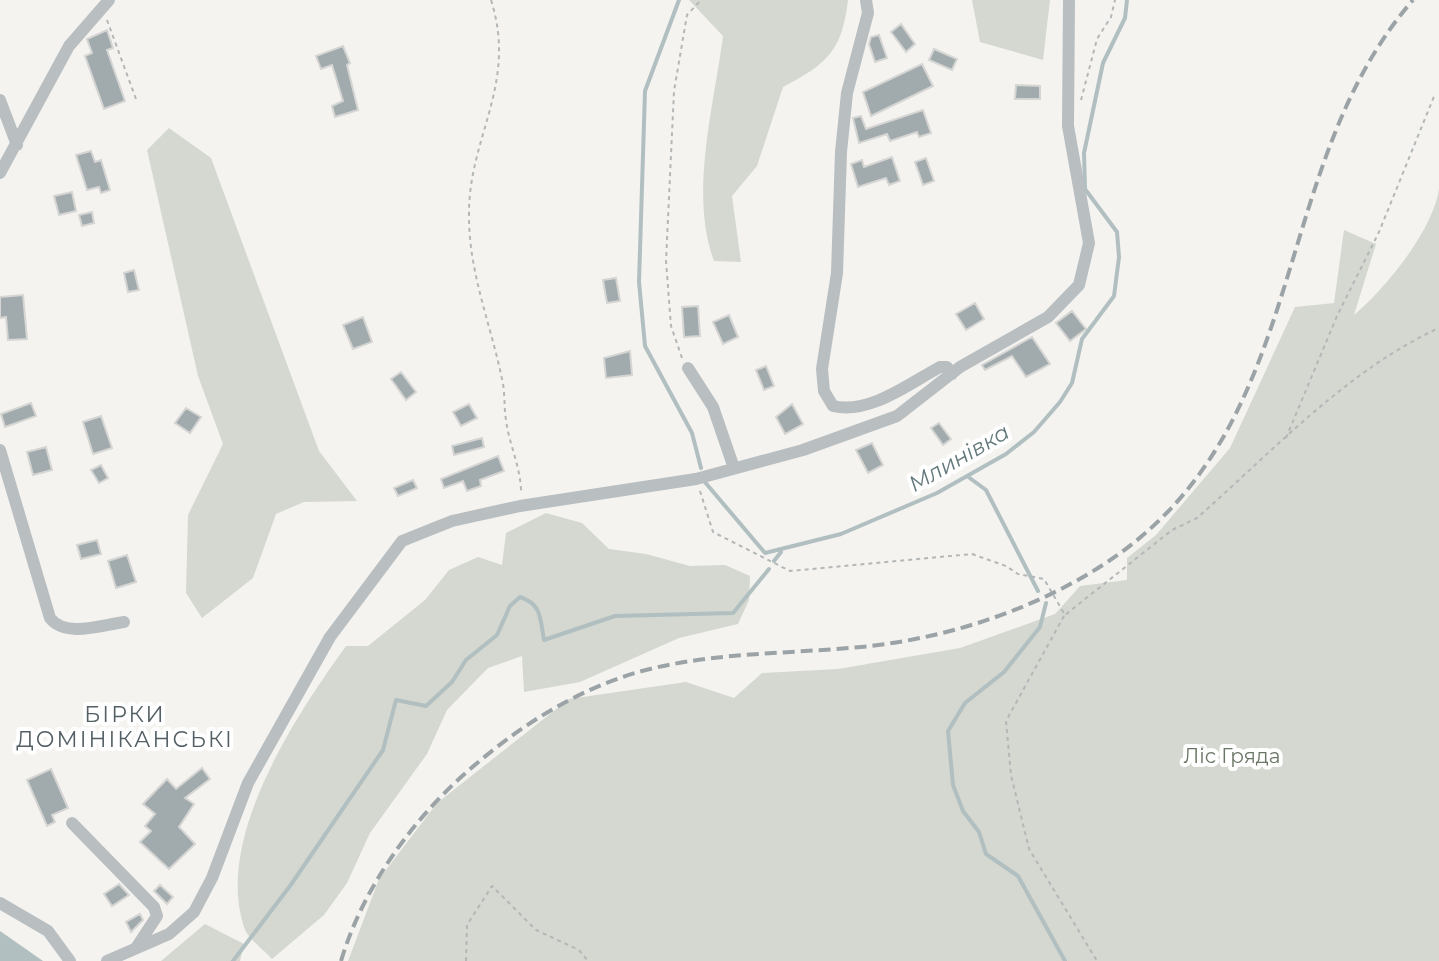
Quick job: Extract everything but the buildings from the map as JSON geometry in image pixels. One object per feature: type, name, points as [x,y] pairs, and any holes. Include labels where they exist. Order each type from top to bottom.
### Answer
[{"type":"street","points":[[866,0],[868,13],[847,93],[837,273],[822,369],[824,391],[833,406],[846,409],[897,390],[940,367],[947,367],[952,374]]},
{"type":"street","points":[[107,961],[169,934],[194,912],[212,878],[248,783],[330,637],[402,541],[452,521],[520,506],[696,479],[803,450],[897,416],[952,374],[1048,317],[1079,285],[1089,243],[1068,126],[1069,0]]},
{"type":"street","points":[[0,173],[69,46],[105,4]]},
{"type":"street","points":[[0,100],[17,145]]},
{"type":"street","points":[[688,368],[713,407],[734,468]]},
{"type":"street","points":[[0,450],[50,618],[56,626],[66,630],[124,622]]},
{"type":"street","points":[[72,823],[154,907],[157,916],[135,951]]},
{"type":"street","points":[[0,903],[48,931],[70,961]]},
{"type":"path","points":[[491,0],[499,25],[501,54],[486,134],[472,169],[469,216],[473,266],[503,385],[506,421],[521,487],[520,506]]},
{"type":"path","points":[[688,368],[678,353],[671,326],[666,261],[674,91],[687,15],[701,0]]},
{"type":"path","points":[[1068,126],[1083,98],[1097,39],[1111,17],[1115,0]]},
{"type":"path","points":[[105,4],[136,99]]},
{"type":"path","points":[[1284,442],[1337,316],[1379,232],[1435,94]]},
{"type":"path","points":[[1097,961],[1029,849],[1011,775],[1006,721],[1065,615],[1172,530],[1197,518],[1325,403],[1401,350],[1439,328]]},
{"type":"path","points":[[696,479],[713,532],[790,571],[972,554],[1026,576],[1044,579],[1065,615]]},
{"type":"path","points":[[466,961],[467,925],[492,886],[536,930],[579,950],[588,961]]},
{"type":"green space","points":[[689,0],[848,0],[842,32],[836,44],[821,63],[783,87],[757,166],[732,196],[741,262],[714,261],[707,235],[703,179],[723,36]]},
{"type":"green space","points":[[972,0],[1050,0],[1043,60],[980,42]]},
{"type":"green space","points":[[169,128],[211,158],[319,451],[357,501],[304,502],[276,514],[253,578],[202,618],[186,593],[188,515],[223,444],[198,376],[147,150]]},
{"type":"green space","name":"Ліс Гряда","points":[[1439,189],[1439,961],[348,961],[379,879],[437,803],[569,699],[686,682],[734,698],[762,673],[838,669],[960,648],[1055,614],[1080,586],[1127,580],[1127,558],[1156,535],[1230,448],[1295,307],[1334,303],[1344,230],[1376,244],[1354,315],[1380,290],[1418,240]]},
{"type":"green space","points":[[546,513],[582,523],[609,549],[646,554],[690,566],[725,565],[750,576],[749,600],[738,624],[679,638],[580,682],[524,692],[522,656],[488,668],[447,710],[427,754],[370,833],[347,883],[324,915],[272,959],[252,940],[244,927],[238,892],[240,855],[265,779],[305,706],[346,646],[368,646],[425,600],[449,570],[478,557],[502,565],[506,533]]},
{"type":"green space","points":[[205,924],[244,944],[240,961],[161,961]]},
{"type":"shaded area","points":[[0,931],[43,961],[0,961]]},
{"type":"waterway","name":"Млинівка","points":[[679,0],[645,91],[639,282],[645,346],[692,433],[701,468]]},
{"type":"waterway","name":"Млинівка","points":[[704,481],[765,553],[841,534],[937,493],[1006,454],[1034,432],[1072,383],[1082,339],[1114,296],[1119,257],[1117,232],[1085,189],[1084,153],[1103,63],[1125,18],[1127,0]]},
{"type":"waterway","points":[[967,476],[986,490],[1038,591]]},
{"type":"waterway","points":[[774,561],[781,552]]},
{"type":"waterway","points":[[233,961],[290,886],[383,750],[396,700],[426,706],[452,682],[466,660],[497,635],[510,606],[520,597],[536,608],[544,640],[615,616],[733,613],[769,569]]},
{"type":"waterway","points":[[1046,603],[1040,627],[1004,672],[965,703],[948,731],[953,785],[963,811],[979,832],[986,854],[1018,876],[1065,961]]},
{"type":"railway","points":[[341,961],[374,885],[422,817],[460,778],[501,744],[568,701],[617,679],[669,665],[723,657],[892,643],[984,621],[1071,584],[1098,568],[1168,512],[1218,446],[1254,374],[1331,142],[1366,68],[1413,0]]},
{"type":"district","name":"БІРКИ ДОМІНІКАНСЬКІ","points":[[125,726]]}]
